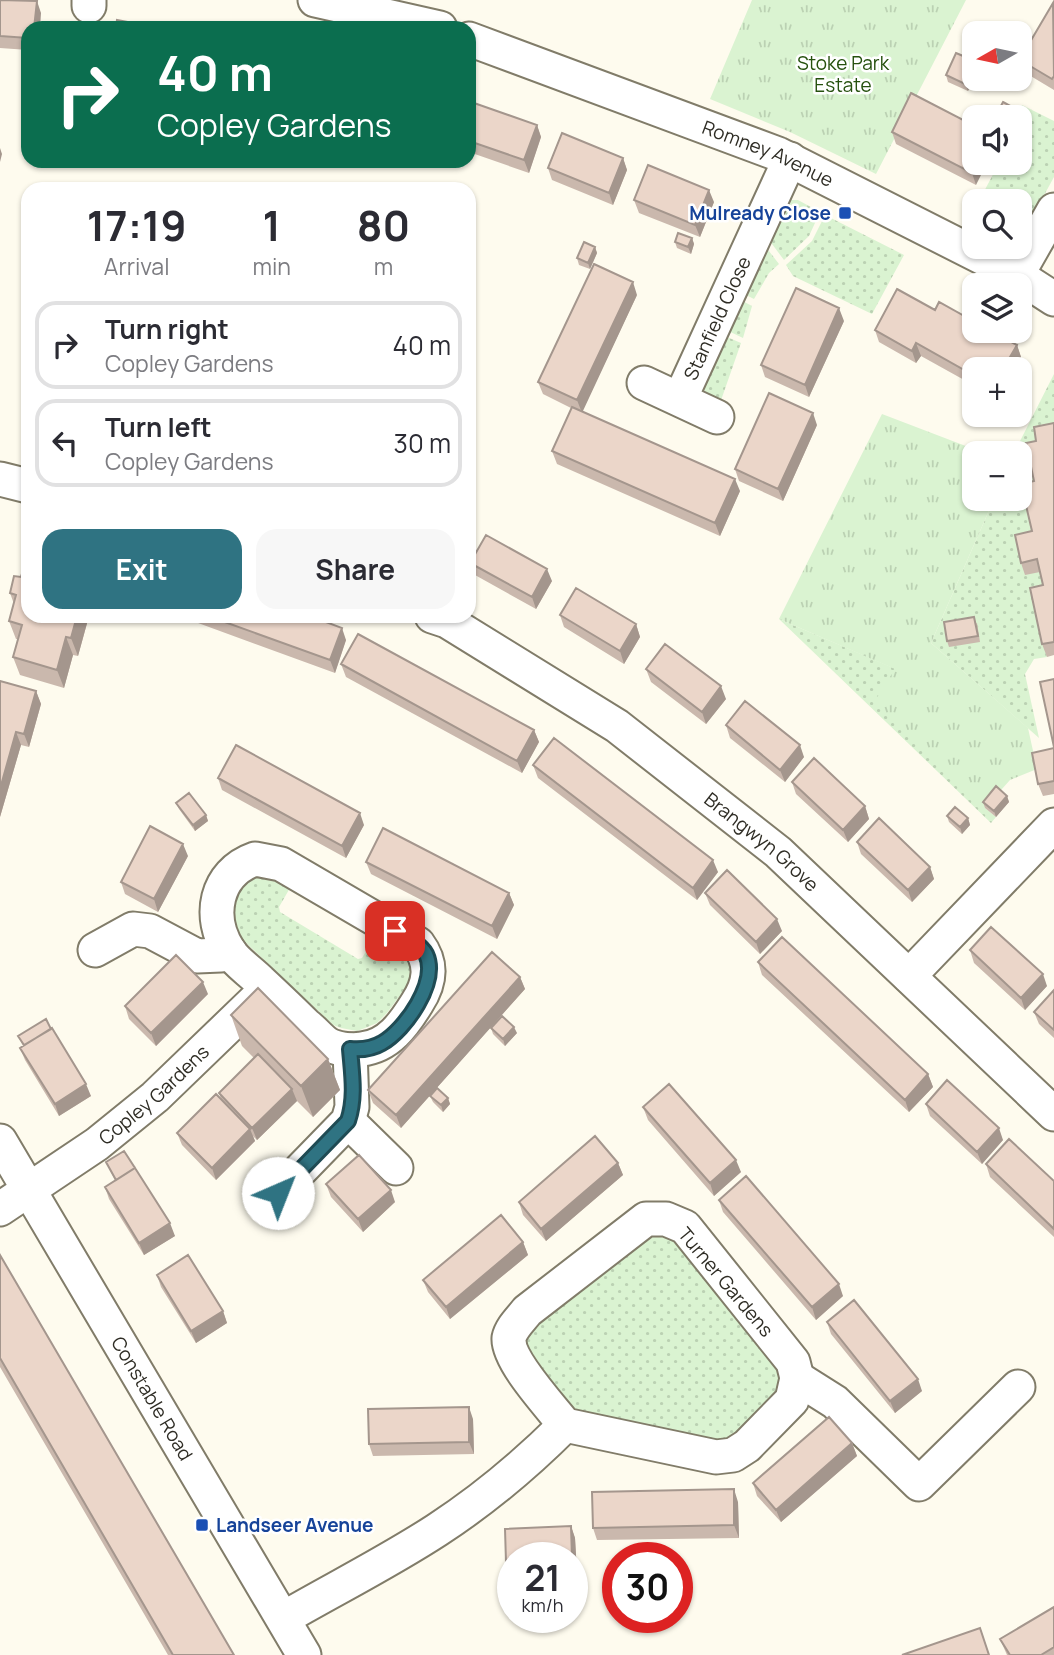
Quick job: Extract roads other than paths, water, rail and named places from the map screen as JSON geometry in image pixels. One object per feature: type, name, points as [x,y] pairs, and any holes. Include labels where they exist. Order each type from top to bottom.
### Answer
[{"type":"street","points":[[315,0],[409,21]]},
{"type":"street","name":"Romney Avenue","points":[[476,42],[790,159],[1013,273]]},
{"type":"street","name":"Stanfield Close","points":[[680,399],[790,159]]},
{"type":"street","points":[[1018,273],[1054,210]]},
{"type":"street","name":"Romney Avenue","points":[[1032,285],[1054,299]]},
{"type":"street","name":"Stanfield Close","points":[[644,383],[717,417]]},
{"type":"street","points":[[0,479],[21,484]]},
{"type":"street","name":"Brangwyn Grove","points":[[450,623],[617,726],[778,852],[1054,1114]]},
{"type":"street","points":[[909,976],[1054,825]]},
{"type":"street","points":[[255,859],[281,864],[418,944],[426,954],[429,968],[428,982],[407,1020],[382,1043],[361,1050],[327,1044],[268,988],[230,952],[217,916],[216,902],[225,879],[236,868],[255,859]]},
{"type":"street","points":[[95,950],[133,929],[150,930],[197,956],[230,952]]},
{"type":"street","name":"Copley Gardens","points":[[0,1209],[97,1144],[155,1097],[268,988]]},
{"type":"street","points":[[278,1193],[348,1121],[352,1107],[353,1082],[350,1049]]},
{"type":"street","points":[[348,1121],[396,1168]]},
{"type":"street","name":"Constable Road","points":[[0,1141],[304,1655]]},
{"type":"street","name":"Turner Gardens","points":[[565,1424],[514,1358],[509,1340],[512,1330],[527,1311],[646,1219],[666,1219],[685,1227],[793,1362],[797,1378]]},
{"type":"street","points":[[284,1618],[437,1530],[499,1483],[565,1424],[716,1457],[733,1455],[747,1446],[792,1400],[797,1378],[835,1402],[919,1484],[1018,1387]]},
{"type":"place","name":"Mulready Close","points":[[845,213]]},
{"type":"place","name":"Landseer Avenue","points":[[202,1525]]},
{"type":"park label","name":"Stoke Park Estate","points":[[843,74]]}]
